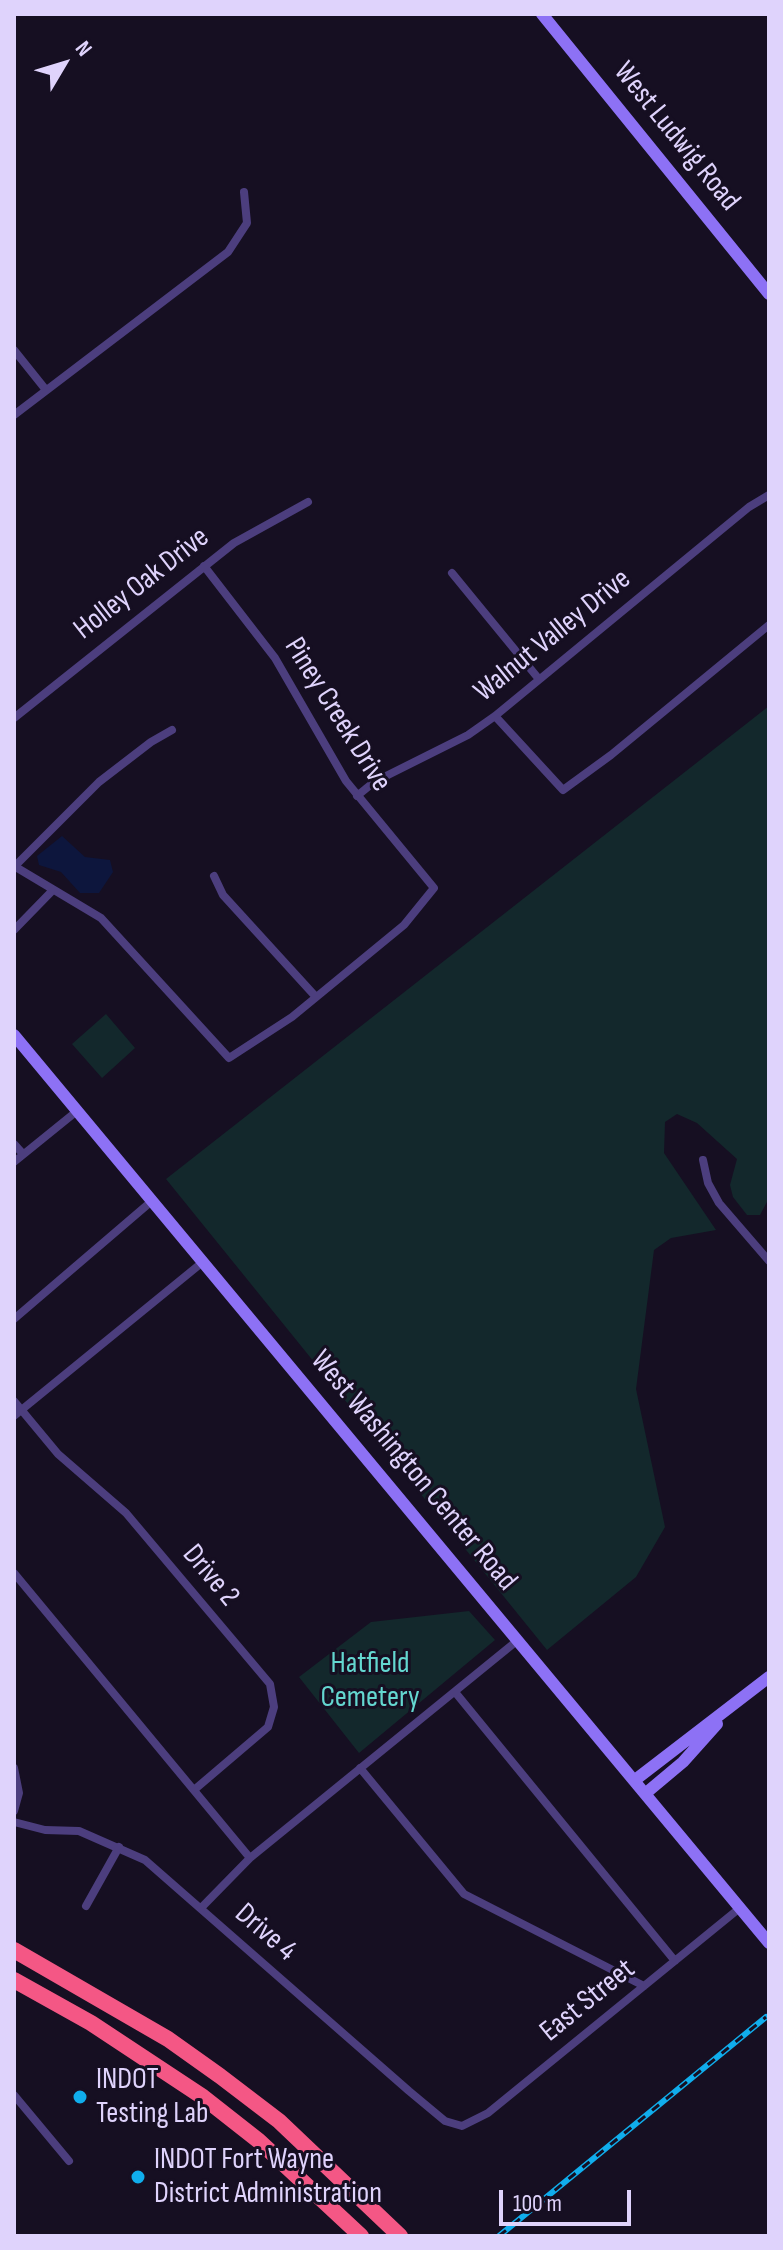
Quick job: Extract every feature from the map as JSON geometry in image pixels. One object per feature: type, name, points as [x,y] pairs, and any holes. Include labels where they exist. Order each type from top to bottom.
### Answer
[{"type":"highway","points":[[14,1950],[168,2039],[220,2076],[279,2121],[400,2236]]},
{"type":"highway","points":[[14,1980],[91,2023],[203,2097],[259,2141],[361,2236]]},
{"type":"main road","name":"West Ludwig Road","points":[[542,14],[769,294]]},
{"type":"main road","name":"West Washington Center Road","points":[[14,1035],[769,1943]]},
{"type":"main road","points":[[635,1780],[769,1677]]},
{"type":"main road","points":[[646,1793],[683,1762],[730,1710]]},
{"type":"street","points":[[14,415],[228,252],[247,223],[244,192]]},
{"type":"street","points":[[14,350],[46,390]]},
{"type":"street","name":"Walnut Valley Drive","points":[[357,796],[374,782],[468,735],[495,716],[538,678],[769,495]]},
{"type":"street","name":"Holley Oak Drive","points":[[14,718],[234,543],[308,502]]},
{"type":"street","name":"Piney Creek Drive","points":[[204,566],[275,658],[357,796],[434,888],[404,925],[316,997]]},
{"type":"street","points":[[452,573],[538,678]]},
{"type":"street","points":[[495,716],[563,790],[611,755],[769,625]]},
{"type":"street","points":[[172,730],[151,742],[99,782],[14,866],[101,918],[229,1058],[316,997],[223,895],[214,876]]},
{"type":"street","points":[[14,930],[52,891]]},
{"type":"street","points":[[14,1162],[77,1111]]},
{"type":"street","points":[[14,1144],[23,1154]]},
{"type":"street","points":[[703,1160],[708,1183],[719,1203],[769,1261]]},
{"type":"street","points":[[14,1319],[153,1200]]},
{"type":"street","points":[[18,1412],[204,1261]]},
{"type":"street","name":"Drive 2","points":[[14,1401],[18,1412],[58,1454],[126,1513],[270,1684],[274,1707],[268,1727],[194,1790]]},
{"type":"street","points":[[14,1573],[250,1858]]},
{"type":"street","points":[[201,1908],[250,1858],[518,1640]]},
{"type":"street","points":[[455,1692],[675,1961]]},
{"type":"street","points":[[14,1768],[19,1793],[14,1811]]},
{"type":"street","points":[[360,1768],[464,1894],[644,1986]]},
{"type":"street","name":"Drive 4","points":[[14,1822],[45,1830],[79,1831],[145,1860],[409,2091],[445,2121],[462,2126]]},
{"type":"street","points":[[86,1906],[119,1847]]},
{"type":"street","name":"East Street","points":[[462,2126],[488,2113],[741,1907]]},
{"type":"street","points":[[14,2095],[69,2161]]},
{"type":"green space","points":[[769,706],[769,1198],[760,1215],[747,1215],[733,1197],[730,1185],[737,1159],[697,1123],[677,1114],[665,1122],[664,1153],[716,1230],[671,1238],[654,1250],[636,1389],[665,1527],[636,1577],[547,1650],[166,1179]]},
{"type":"green space","points":[[106,1014],[135,1048],[102,1078],[72,1044]]},
{"type":"green space","name":"Hatfield Cemetery","points":[[469,1611],[495,1640],[359,1753],[299,1677],[371,1622]]},
{"type":"water","points":[[62,836],[85,857],[110,860],[113,872],[99,893],[80,893],[61,872],[39,865],[37,856]]},
{"type":"railway","points":[[499,2236],[766,2017]]},
{"type":"place","name":"INDOT Testing Lab","points":[[80,2097]]},
{"type":"place","name":"INDOT Fort Wayne District Administration","points":[[138,2177]]}]
